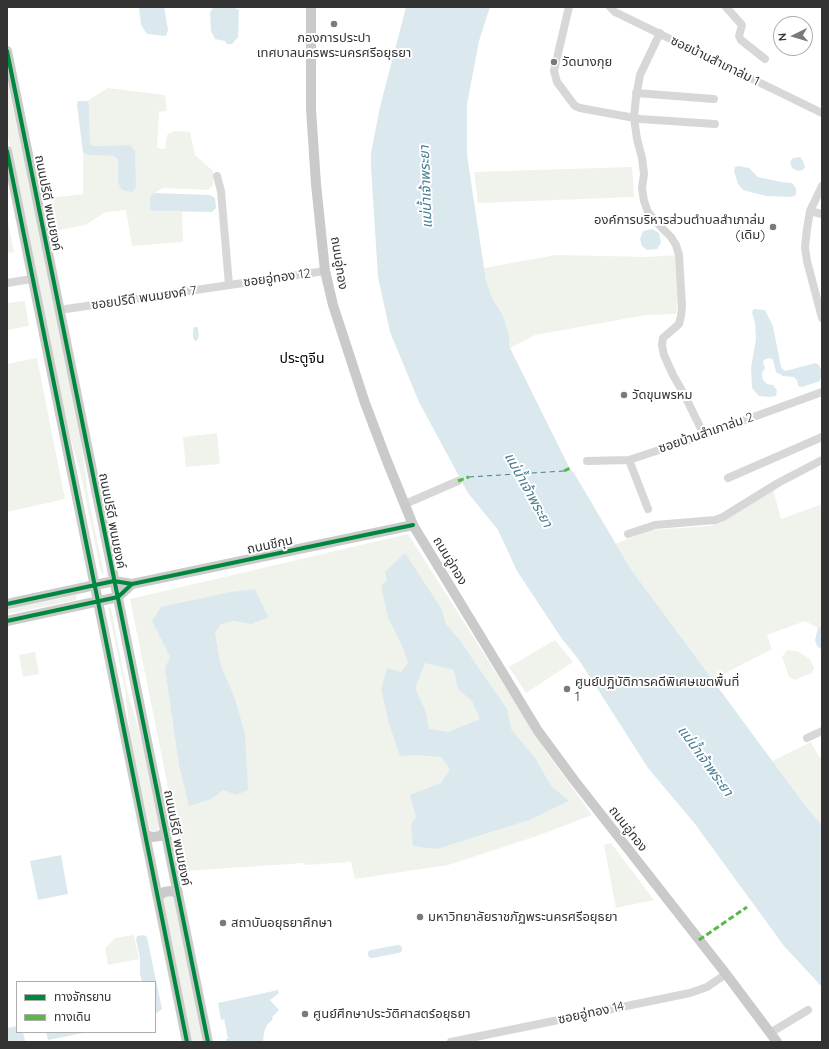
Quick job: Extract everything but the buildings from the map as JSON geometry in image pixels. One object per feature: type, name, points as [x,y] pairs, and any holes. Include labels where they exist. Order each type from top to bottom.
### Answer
[{"type":"main road","name":"ถนนอู่ทอง","points":[[311,7],[311,109],[318,206],[326,271],[333,305],[365,402],[413,525],[538,731],[574,780],[726,974],[777,1042]]},
{"type":"main road","name":"ถนนปรีดี พนมยงค์","points":[[7,51],[208,1042]]},
{"type":"main road","points":[[7,151],[187,1042]]},
{"type":"main road","name":"ถนนชีกุน","points":[[7,604],[114,581],[132,584],[413,525]]},
{"type":"main road","points":[[7,621],[118,597],[132,584]]},
{"type":"main road","points":[[145,835],[153,837],[160,836],[165,831]]},
{"type":"main road","points":[[158,897],[164,892],[171,891],[178,893]]},
{"type":"street","points":[[569,7],[554,71],[557,82],[575,106],[634,118],[715,124]]},
{"type":"street","name":"ซอยบ้านสำเภาล่ม 1","points":[[610,7],[615,12],[822,113]]},
{"type":"street","points":[[726,7],[742,26],[739,36],[741,40],[765,59]]},
{"type":"street","points":[[660,33],[640,75],[636,93],[634,118],[644,174],[642,188],[644,201],[648,212],[671,237],[680,255],[681,316],[679,324],[664,338],[662,345],[664,355],[704,435]]},
{"type":"street","points":[[636,93],[714,99]]},
{"type":"street","points":[[217,176],[221,191],[229,285]]},
{"type":"street","points":[[822,186],[810,211],[805,247],[807,261],[819,299],[822,318]]},
{"type":"street","points":[[810,211],[822,214]]},
{"type":"street","name":"ซอยอู่ทอง 12","points":[[229,285],[326,271]]},
{"type":"street","points":[[7,283],[32,279]]},
{"type":"street","name":"ซอยปรีดี พนมยงค์ 7","points":[[59,310],[229,285]]},
{"type":"street","name":"ซอยบ้านสำเภาล่ม 2","points":[[587,461],[629,460],[704,435],[822,392]]},
{"type":"street","points":[[728,478],[822,437]]},
{"type":"street","points":[[629,460],[648,509]]},
{"type":"street","points":[[628,534],[655,525],[715,520],[723,517],[778,483],[822,460]]},
{"type":"street","points":[[405,504],[458,481]]},
{"type":"street","points":[[807,738],[822,731]]},
{"type":"street","name":"ซอยอู่ทอง 14","points":[[451,1042],[690,993],[707,987],[726,974]]},
{"type":"street","points":[[770,1034],[808,1010]]},
{"type":"shaded area","points":[[7,78],[81,440],[89,501],[103,574],[101,573],[81,476],[67,425],[7,131]]},
{"type":"shaded area","points":[[108,88],[165,95],[167,111],[159,112],[157,148],[165,149],[167,135],[174,131],[190,132],[195,155],[213,171],[213,185],[208,190],[163,188],[154,193],[155,211],[182,212],[183,242],[132,246],[126,210],[106,212],[85,225],[55,231],[49,198],[83,194],[83,152],[88,155],[113,156],[118,159],[118,183],[130,145],[93,146],[90,144],[89,106],[87,101]]},
{"type":"shaded area","points":[[632,167],[634,197],[478,203],[474,172]]},
{"type":"shaded area","points":[[7,217],[14,252],[7,253]]},
{"type":"shaded area","points":[[556,255],[647,257],[677,255],[678,302],[676,314],[646,315],[535,335],[510,348],[507,330],[501,312],[493,300],[486,281],[484,268]]},
{"type":"shaded area","points":[[25,301],[29,326],[7,330],[7,303]]},
{"type":"shaded area","points":[[37,358],[65,499],[7,512],[7,364]]},
{"type":"shaded area","points":[[217,433],[220,464],[186,467],[183,437]]},
{"type":"shaded area","points":[[773,489],[781,519],[822,504],[822,626],[818,628],[805,621],[767,635],[772,649],[712,680],[630,568],[615,544],[651,530],[710,526]]},
{"type":"shaded area","points":[[408,534],[547,753],[592,815],[537,836],[448,865],[355,879],[351,862],[305,865],[304,863],[185,871],[130,599]]},
{"type":"shaded area","points":[[74,595],[77,596],[76,600],[7,614],[7,609]]},
{"type":"shaded area","points":[[109,607],[111,608],[127,690],[142,741],[159,825],[158,830],[156,831],[151,831],[149,827],[131,743],[125,690]]},
{"type":"shaded area","points":[[555,640],[573,662],[526,693],[509,667]]},
{"type":"shaded area","points":[[787,650],[797,651],[810,659],[814,668],[812,673],[795,680],[789,677],[782,657]]},
{"type":"shaded area","points":[[35,652],[39,674],[23,677],[19,655]]},
{"type":"shaded area","points":[[811,742],[819,757],[822,756],[822,825],[807,808],[772,761]]},
{"type":"shaded area","points":[[611,843],[654,900],[616,908],[604,845]]},
{"type":"shaded area","points":[[164,896],[173,896],[174,898],[203,1042],[192,1042],[163,900]]},
{"type":"shaded area","points":[[134,935],[139,959],[108,965],[105,948],[115,938]]},
{"type":"water","points":[[139,7],[164,7],[168,30],[166,36],[147,34],[141,25]]},
{"type":"water","points":[[214,7],[235,8],[239,10],[238,37],[232,44],[227,44],[225,41],[215,39],[211,31],[210,12]]},
{"type":"water","name":"แม่น้ำเจ้าพระยา","points":[[406,7],[490,7],[479,41],[467,104],[467,155],[486,281],[493,300],[501,312],[508,330],[510,348],[570,469],[574,473],[630,568],[807,808],[822,825],[822,987],[784,946],[695,824],[648,768],[579,660],[562,639],[517,571],[498,530],[468,493],[419,402],[390,332],[378,277],[371,168],[371,153],[380,107]]},
{"type":"water","points":[[78,101],[87,101],[89,105],[90,144],[93,146],[130,145],[135,151],[136,187],[132,192],[122,190],[118,183],[118,159],[113,156],[88,155],[83,152],[77,105]]},
{"type":"water","points":[[800,157],[805,167],[803,170],[798,171],[792,168],[790,162],[793,158]]},
{"type":"water","points":[[739,166],[749,168],[758,177],[792,183],[796,188],[796,195],[791,197],[766,196],[743,190],[738,184],[734,171],[735,167]]},
{"type":"water","points":[[154,193],[210,195],[215,198],[216,208],[212,212],[155,211],[150,209],[150,197]]},
{"type":"water","points":[[652,229],[659,233],[661,243],[657,249],[647,250],[642,246],[640,239],[643,231]]},
{"type":"water","points":[[754,309],[765,310],[773,326],[781,367],[785,371],[816,363],[819,365],[822,372],[820,381],[802,387],[798,386],[797,380],[794,377],[783,376],[776,372],[773,360],[770,358],[765,359],[763,362],[765,368],[762,373],[763,380],[767,384],[773,385],[777,390],[776,396],[759,396],[752,388],[751,368],[756,339],[755,323],[752,312]]},
{"type":"water","points":[[194,327],[197,327],[198,329],[199,335],[197,341],[193,338]]},
{"type":"water","points":[[405,553],[441,608],[446,624],[458,638],[507,709],[511,729],[535,758],[551,786],[569,801],[529,820],[437,849],[413,846],[411,824],[416,817],[410,795],[441,783],[450,769],[441,757],[417,755],[400,756],[389,724],[381,689],[387,668],[401,672],[408,663],[404,650],[388,617],[381,586],[387,580],[385,572]],"holes":[[[425,663],[454,670],[458,689],[472,701],[480,719],[448,732],[429,729],[426,712],[415,688]]]},
{"type":"water","points":[[255,589],[268,617],[252,624],[233,621],[221,624],[215,633],[220,663],[235,699],[245,734],[248,790],[236,795],[223,790],[211,799],[189,806],[179,765],[165,668],[170,657],[152,621],[161,607],[230,592]]},
{"type":"water","points":[[822,626],[822,650],[817,646],[815,640],[818,628]]},
{"type":"water","points":[[61,855],[68,894],[38,900],[30,861]]},
{"type":"water","points":[[144,935],[147,937],[162,1009],[156,1013],[156,981],[142,981],[140,974],[140,958],[136,939],[137,936]]},
{"type":"water","points":[[278,990],[279,993],[270,1000],[279,1010],[267,1025],[264,1032],[263,1042],[226,1042],[226,1039],[228,1039],[224,1019],[221,1020],[218,1003]]},
{"type":"water","points":[[16,1026],[16,1033],[23,1033],[25,1041],[7,1042],[7,1028]]},
{"type":"water","points":[[46,1033],[84,1033],[48,1040]]},
{"type":"waterway","points":[[372,954],[398,949]]},
{"type":"ferry route","points":[[469,477],[564,471]]},
{"type":"marked path","points":[[564,471],[572,467]]},
{"type":"marked path","points":[[458,481],[469,477]]},
{"type":"marked path","points":[[699,940],[747,907]]},
{"type":"cycle path","points":[[7,51],[208,1042]]},
{"type":"cycle path","points":[[7,151],[187,1042]]},
{"type":"cycle path","points":[[7,604],[114,581],[132,584],[413,525]]},
{"type":"cycle path","points":[[7,621],[118,597],[132,584]]},
{"type":"place","name":"กองการประปา เทศบาลนครพระนครศรีอยุธยา","points":[[334,24]]},
{"type":"place","name":"วัดนางกุย","points":[[554,62]]},
{"type":"place","name":"องค์การบริหารส่วนตำบลสำเภาล่ม (เดิม)","points":[[773,227]]},
{"type":"place","name":"วัดขุนพรหม","points":[[624,395]]},
{"type":"place","name":"ศูนย์ปฏิบัติการคดีพิเศษเขตพื้นที่ 1","points":[[567,689]]},
{"type":"place","name":"มหาวิทยาลัยราชภัฏพระนครศรีอยุธยา","points":[[420,917]]},
{"type":"place","name":"สถาบันอยุธยาศึกษา","points":[[223,923]]},
{"type":"place","name":"ศูนย์ศึกษาประวัติศาสตร์อยุธยา","points":[[305,1014]]},
{"type":"district","name":"ประตูจีน","points":[[302,359]]}]
